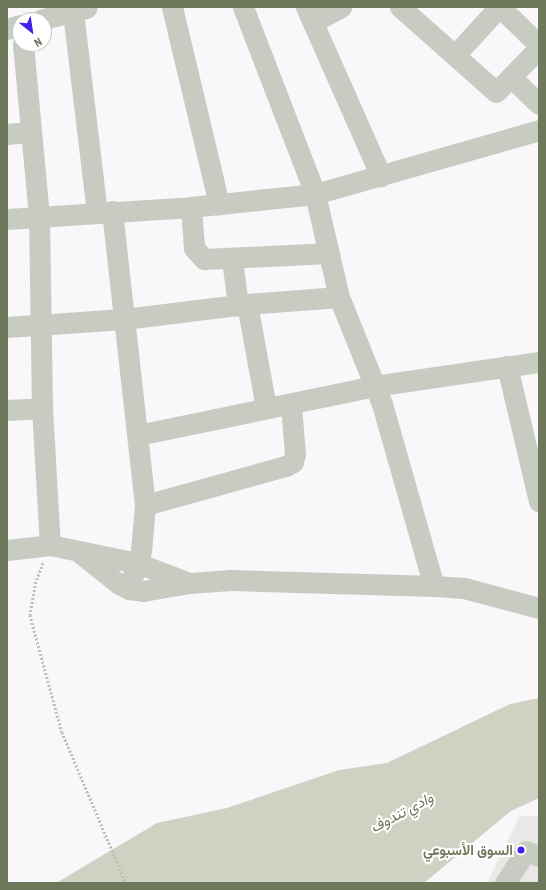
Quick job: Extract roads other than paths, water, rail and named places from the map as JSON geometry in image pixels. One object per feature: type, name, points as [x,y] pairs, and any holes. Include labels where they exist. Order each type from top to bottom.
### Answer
[{"type":"street","points":[[172,7],[219,204]]},
{"type":"street","points":[[243,7],[316,194],[339,297],[382,404],[434,586]]},
{"type":"street","points":[[341,7],[310,15],[381,176]]},
{"type":"street","points":[[400,7],[496,92],[512,78],[539,47],[491,10],[455,55]]},
{"type":"street","points":[[52,17],[80,9],[104,212],[124,319],[145,505],[144,533],[129,589]]},
{"type":"street","points":[[24,52],[39,216],[42,408],[50,545]]},
{"type":"street","points":[[512,78],[539,104]]},
{"type":"street","points":[[7,219],[191,207],[316,194],[539,130]]},
{"type":"street","points":[[7,134],[30,132]]},
{"type":"street","points":[[191,207],[194,248],[199,254],[210,261],[329,253]]},
{"type":"street","points":[[232,260],[266,408]]},
{"type":"street","points":[[7,327],[124,319],[242,305],[339,297]]},
{"type":"street","points":[[138,435],[266,408],[291,405],[374,386],[539,362]]},
{"type":"street","points":[[507,366],[539,501]]},
{"type":"street","points":[[145,505],[286,466],[293,462],[295,454],[291,405]]},
{"type":"street","points":[[7,410],[42,408]]},
{"type":"street","points":[[7,550],[50,545],[137,563],[189,583]]},
{"type":"street","points":[[79,552],[96,567],[129,589],[143,591],[189,583],[231,580],[434,586],[464,588],[539,608]]},
{"type":"street","points":[[505,883],[526,851],[539,856]]},
{"type":"water","name":"وادي تندوف","points":[[539,698],[539,798],[511,811],[424,883],[56,883],[157,823],[227,808],[339,770],[387,763],[510,704]]},
{"type":"place","name":"السوق الأسبوعي","points":[[521,850]]}]
